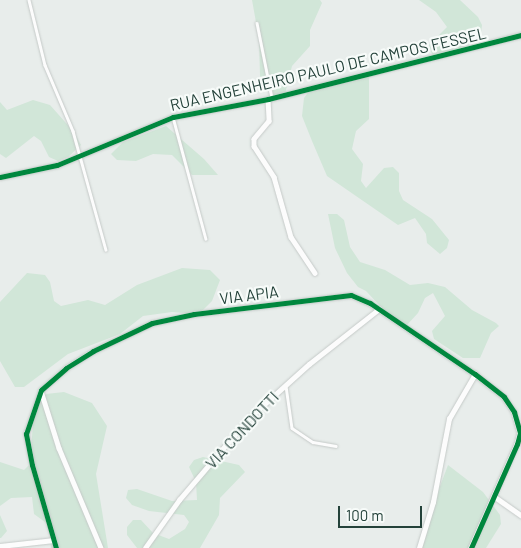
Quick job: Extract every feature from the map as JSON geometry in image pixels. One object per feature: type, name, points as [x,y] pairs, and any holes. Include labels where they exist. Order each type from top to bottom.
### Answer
[{"type":"street","name":"RUA ENGENHEIRO PAULO DE CAMPOS FESSEL","points":[[0,178],[32,172],[173,117],[270,98],[521,35]]},
{"type":"street","points":[[270,98],[269,121],[254,139],[254,146],[274,177],[291,237],[314,273]]},
{"type":"street","name":"VIA APIA","points":[[41,390],[93,351],[152,323],[194,314],[351,295],[378,309],[475,374],[504,397],[518,421],[517,444],[471,548]]},
{"type":"street","name":"VIA CONDOTTI","points":[[145,548],[179,500],[229,441],[286,385],[378,309]]},
{"type":"street","points":[[419,548],[433,502],[448,418],[475,374]]},
{"type":"street","points":[[41,390],[26,434],[56,548]]},
{"type":"street","points":[[41,390],[59,448],[101,548]]},
{"type":"street","points":[[495,496],[521,515]]},
{"type":"street","points":[[0,546],[54,540]]},
{"type":"lane","points":[[29,0],[45,65],[66,111],[106,250]]},
{"type":"lane","points":[[257,23],[270,98]]},
{"type":"lane","points":[[173,117],[206,240]]},
{"type":"lane","points":[[286,385],[292,428],[314,442],[336,446]]},
{"type":"green space","points":[[252,0],[320,0],[322,3],[310,30],[310,46],[292,66],[285,94],[277,98],[260,76],[259,39]]},
{"type":"green space","points":[[419,0],[460,0],[478,17],[482,25],[481,33],[467,45],[441,59],[432,54],[429,45],[447,27],[436,12]]},
{"type":"green space","points":[[369,77],[369,119],[356,131],[352,149],[363,164],[361,181],[366,188],[384,168],[393,167],[399,173],[399,191],[403,200],[432,219],[449,240],[447,248],[440,254],[427,243],[426,234],[415,218],[398,225],[327,176],[312,141],[302,116],[304,98],[309,91]]},
{"type":"green space","points":[[33,100],[50,105],[74,132],[81,145],[68,157],[58,161],[49,157],[41,141],[34,136],[6,158],[0,154],[0,102],[7,110]]},
{"type":"green space","points":[[166,126],[204,159],[218,175],[192,175],[172,155],[153,154],[136,161],[117,160],[111,154],[123,142]]},
{"type":"green space","points":[[328,214],[337,214],[344,220],[350,247],[360,262],[385,270],[410,285],[428,283],[445,287],[472,310],[496,323],[499,326],[491,333],[480,358],[463,358],[434,339],[432,331],[445,316],[433,293],[425,298],[418,313],[406,326],[397,324],[366,291],[358,287],[347,273],[335,248]]},
{"type":"green space","points":[[182,268],[210,270],[220,280],[212,301],[199,314],[172,312],[143,316],[120,334],[68,354],[24,387],[15,387],[0,361],[0,302],[27,273],[45,275],[50,282],[54,301],[61,306],[88,300],[105,305],[137,285]]},
{"type":"green space","points":[[64,392],[92,403],[107,426],[96,474],[108,548],[51,548],[49,525],[34,514],[32,497],[11,498],[0,506],[0,462],[24,470],[30,464],[33,423],[39,404],[46,394]]},
{"type":"green space","points":[[203,457],[239,465],[245,472],[220,498],[219,515],[200,548],[137,548],[127,535],[127,527],[133,520],[141,520],[153,533],[169,539],[185,529],[189,522],[184,515],[149,511],[132,505],[126,498],[128,490],[137,489],[172,501],[197,500],[196,482],[189,467],[194,460]]},
{"type":"green space","points":[[448,465],[483,492],[500,515],[501,524],[486,548],[417,548]]},
{"type":"green space","points":[[0,515],[7,531],[1,538],[0,538]]},
{"type":"cycle path","points":[[0,177],[57,165],[173,117],[268,99],[521,35]]},
{"type":"cycle path","points":[[56,548],[32,465],[26,434],[41,390],[66,368],[93,351],[152,323],[194,314],[351,295],[370,303],[475,374],[504,397],[514,412],[520,433],[517,444],[471,548]]}]
